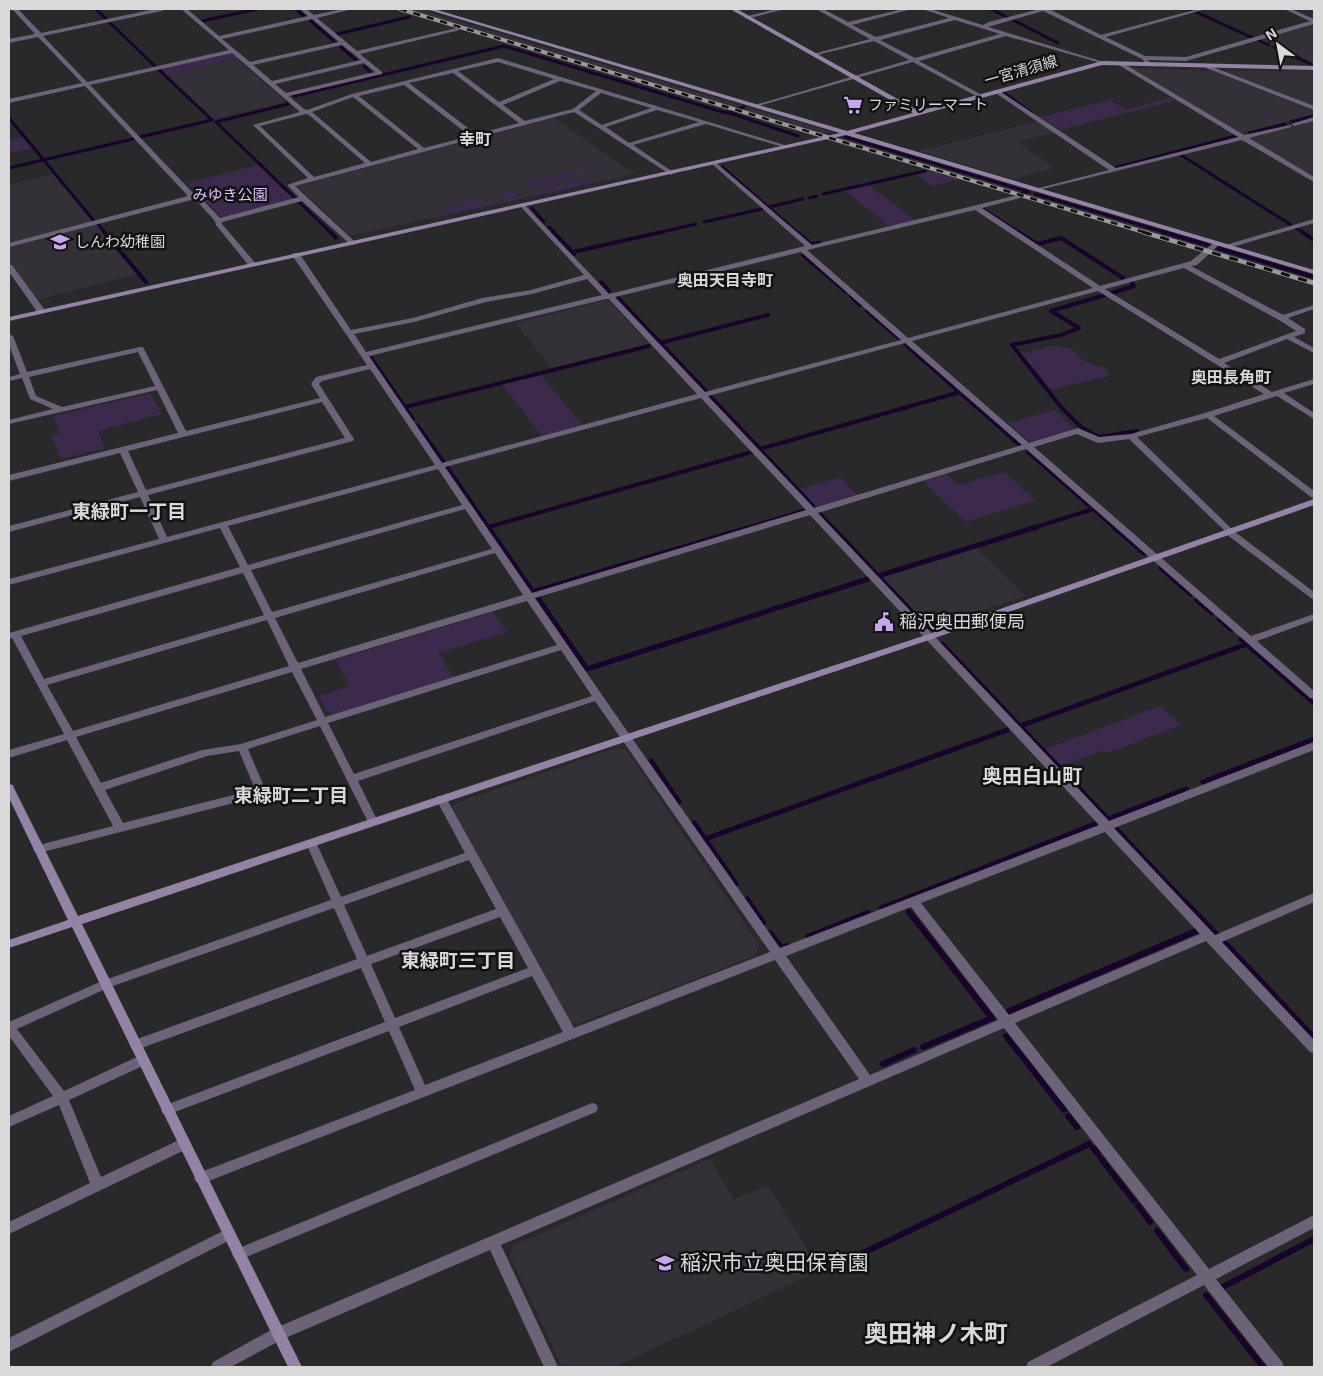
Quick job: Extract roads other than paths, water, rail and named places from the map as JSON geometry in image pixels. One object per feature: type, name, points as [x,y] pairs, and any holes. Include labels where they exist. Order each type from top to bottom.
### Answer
[{"type":"street","points":[[16,9],[192,197]]},
{"type":"street","points":[[9,41],[162,9]]},
{"type":"street","points":[[184,9],[370,164]]},
{"type":"street","points":[[285,95],[380,73],[303,9]]},
{"type":"street","points":[[218,38],[350,9]]},
{"type":"street","points":[[429,9],[1314,272]]},
{"type":"street","points":[[733,9],[918,113]]},
{"type":"street","points":[[747,17],[782,9]]},
{"type":"street","points":[[819,9],[980,96]]},
{"type":"street","points":[[847,24],[909,9]]},
{"type":"street","points":[[925,9],[1102,63]]},
{"type":"street","points":[[983,27],[991,23],[1044,9],[1144,58],[1186,59],[1314,21]]},
{"type":"street","points":[[1101,37],[1203,9]]},
{"type":"street","points":[[1287,9],[1314,21]]},
{"type":"street","points":[[816,56],[954,18]]},
{"type":"street","points":[[356,53],[457,30]]},
{"type":"street","points":[[757,106],[1005,34]]},
{"type":"street","points":[[249,64],[342,43]]},
{"type":"street","points":[[9,101],[234,51]]},
{"type":"street","points":[[1144,58],[1148,64]]},
{"type":"street","points":[[314,179],[256,125],[306,112],[354,95],[498,60],[788,147]]},
{"type":"street","points":[[271,83],[365,62]]},
{"type":"street","name":"一宮清須線","points":[[9,318],[788,147],[1102,63],[1314,68]]},
{"type":"street","points":[[1119,63],[1314,180]]},
{"type":"street","points":[[1208,66],[1314,108]]},
{"type":"street","points":[[454,71],[524,123]]},
{"type":"street","points":[[499,104],[559,78]]},
{"type":"street","points":[[405,83],[475,136]]},
{"type":"street","points":[[351,243],[290,185],[575,110],[600,91]]},
{"type":"street","points":[[996,91],[1114,170]]},
{"type":"street","points":[[354,95],[423,150]]},
{"type":"street","points":[[601,127],[656,108]]},
{"type":"street","points":[[575,110],[670,173]]},
{"type":"street","points":[[1037,190],[1314,120]]},
{"type":"street","points":[[628,145],[704,123]]},
{"type":"street","points":[[714,163],[811,248]]},
{"type":"street","points":[[9,244],[196,196],[219,221],[218,224],[253,265]]},
{"type":"street","points":[[364,356],[1018,197]]},
{"type":"street","points":[[219,221],[304,198]]},
{"type":"street","points":[[522,205],[1314,1048]]},
{"type":"street","points":[[977,208],[1100,289],[1219,362],[1314,417]]},
{"type":"street","points":[[1226,246],[1314,221]]},
{"type":"street","points":[[9,582],[1194,263],[1216,243]]},
{"type":"street","points":[[802,250],[1314,696]]},
{"type":"street","points":[[296,255],[598,698],[867,1081]]},
{"type":"street","points":[[1184,265],[1282,318],[1302,331],[1219,362]]},
{"type":"street","points":[[9,267],[41,311]]},
{"type":"street","points":[[348,332],[414,320],[485,300],[532,292],[589,276]]},
{"type":"street","points":[[1282,318],[1313,309]]},
{"type":"street","points":[[9,336],[23,376],[33,397],[62,410]]},
{"type":"street","points":[[1289,336],[1314,351]]},
{"type":"street","points":[[9,379],[140,349],[183,434]]},
{"type":"street","points":[[9,529],[350,439],[315,384],[319,379],[372,366]]},
{"type":"street","points":[[9,754],[1078,431],[1098,440],[1131,436],[1208,415],[1314,381]]},
{"type":"street","points":[[9,422],[159,387]]},
{"type":"street","points":[[9,478],[325,399]]},
{"type":"street","points":[[1208,415],[1314,495]]},
{"type":"street","points":[[1131,436],[1230,532],[1314,596]]},
{"type":"street","points":[[123,449],[164,540]]},
{"type":"street","points":[[9,944],[929,637],[1314,502]]},
{"type":"street","points":[[120,828],[41,683],[12,635],[468,506]]},
{"type":"street","points":[[223,524],[373,822]]},
{"type":"street","points":[[41,683],[497,550]]},
{"type":"street","points":[[1250,640],[1314,617]]},
{"type":"street","points":[[98,788],[206,754],[242,747],[563,646]]},
{"type":"street","points":[[352,779],[598,698]]},
{"type":"street","points":[[201,1178],[1314,746]]},
{"type":"street","points":[[39,849],[253,794],[258,784],[242,747]]},
{"type":"street","points":[[9,788],[295,1367]]},
{"type":"street","points":[[441,799],[570,1035]]},
{"type":"street","points":[[311,843],[422,1092]]},
{"type":"street","points":[[98,1185],[62,1098],[9,1027],[106,984],[472,854]]},
{"type":"street","points":[[218,1367],[278,1334],[1006,1021],[1314,897]]},
{"type":"street","points":[[913,902],[1277,1367]]},
{"type":"street","points":[[136,1044],[502,911]]},
{"type":"street","points":[[168,1110],[535,970]]},
{"type":"street","points":[[9,1122],[143,1060]]},
{"type":"street","points":[[238,1254],[592,1108]]},
{"type":"street","points":[[9,1228],[184,1144]]},
{"type":"street","points":[[1033,1367],[1314,1222]]},
{"type":"street","points":[[9,1345],[229,1234]]},
{"type":"street","points":[[492,1242],[550,1367]]},
{"type":"waterway","points":[[96,9],[106,19]]},
{"type":"waterway","points":[[202,21],[257,9]]},
{"type":"waterway","points":[[296,9],[304,16]]},
{"type":"waterway","points":[[991,9],[1007,17]]},
{"type":"waterway","points":[[1188,9],[1192,10]]},
{"type":"waterway","points":[[1196,12],[1253,38]]},
{"type":"waterway","points":[[337,34],[409,17]]},
{"type":"waterway","points":[[1011,19],[1058,43]]},
{"type":"waterway","points":[[311,21],[334,41]]},
{"type":"waterway","points":[[109,22],[156,67]]},
{"type":"waterway","points":[[1258,40],[1269,45]]},
{"type":"waterway","points":[[294,96],[504,46],[726,113]]},
{"type":"waterway","points":[[341,47],[356,60]]},
{"type":"waterway","points":[[1274,47],[1313,65]]},
{"type":"waterway","points":[[364,66],[370,72]]},
{"type":"waterway","points":[[140,137],[212,120],[158,69]]},
{"type":"waterway","points":[[1004,93],[1032,113]]},
{"type":"waterway","points":[[288,104],[216,122],[295,198]]},
{"type":"waterway","points":[[731,111],[744,107]]},
{"type":"waterway","points":[[727,112],[798,136]]},
{"type":"waterway","points":[[1291,122],[1314,116]]},
{"type":"waterway","points":[[9,118],[44,160]]},
{"type":"waterway","points":[[1249,133],[1285,124]]},
{"type":"waterway","points":[[1111,166],[1114,168],[1236,136]]},
{"type":"waterway","points":[[845,137],[1029,192]]},
{"type":"waterway","points":[[44,160],[133,139]]},
{"type":"waterway","points":[[1181,155],[1291,225]]},
{"type":"waterway","points":[[9,168],[44,160]]},
{"type":"waterway","points":[[44,160],[94,221]]},
{"type":"waterway","points":[[722,167],[798,233]]},
{"type":"waterway","points":[[823,194],[925,171]]},
{"type":"waterway","points":[[1015,196],[1026,192]]},
{"type":"waterway","points":[[1035,194],[1167,233]]},
{"type":"waterway","points":[[809,198],[817,196]]},
{"type":"waterway","points":[[769,207],[803,199]]},
{"type":"waterway","points":[[299,202],[331,233]]},
{"type":"waterway","points":[[532,208],[544,222]]},
{"type":"waterway","points":[[704,222],[762,209]]},
{"type":"waterway","points":[[983,209],[1020,233]]},
{"type":"waterway","points":[[98,224],[105,233]]},
{"type":"waterway","points":[[657,233],[696,224]]},
{"type":"waterway","points":[[549,227],[555,233]]},
{"type":"waterway","points":[[1296,228],[1303,233]]},
{"type":"waterway","points":[[104,232],[146,282]]},
{"type":"waterway","points":[[553,232],[574,254]]},
{"type":"waterway","points":[[573,252],[662,232]]},
{"type":"waterway","points":[[797,232],[811,244],[820,243]]},
{"type":"waterway","points":[[1018,232],[1037,244],[1061,238],[1123,278]]},
{"type":"waterway","points":[[1163,232],[1208,245]]},
{"type":"waterway","points":[[1302,232],[1314,240]]},
{"type":"waterway","points":[[331,233],[336,238]]},
{"type":"waterway","points":[[1217,248],[1314,277]]},
{"type":"waterway","points":[[803,255],[846,292]]},
{"type":"waterway","points":[[601,282],[609,291]]},
{"type":"waterway","points":[[1112,293],[1134,286],[1132,283]]},
{"type":"waterway","points":[[1105,295],[1051,311],[1079,328],[1061,335],[1012,345],[1061,407],[1081,427],[1099,437],[1137,431]]},
{"type":"waterway","points":[[851,296],[860,305]]},
{"type":"waterway","points":[[618,298],[660,343]]},
{"type":"waterway","points":[[867,311],[900,339]]},
{"type":"waterway","points":[[660,343],[768,315]]},
{"type":"waterway","points":[[660,343],[706,391]]},
{"type":"waterway","points":[[906,345],[960,392]]},
{"type":"waterway","points":[[405,407],[649,346]]},
{"type":"waterway","points":[[371,358],[413,419]]},
{"type":"waterway","points":[[760,449],[960,392]]},
{"type":"waterway","points":[[960,392],[1021,446]]},
{"type":"waterway","points":[[711,397],[760,449]]},
{"type":"waterway","points":[[417,425],[443,461]]},
{"type":"waterway","points":[[488,527],[752,452]]},
{"type":"waterway","points":[[1028,452],[1115,528]]},
{"type":"waterway","points":[[763,453],[772,462]]},
{"type":"waterway","points":[[774,464],[813,506]]},
{"type":"waterway","points":[[447,467],[488,527]]},
{"type":"waterway","points":[[1033,528],[1093,509]]},
{"type":"waterway","points":[[747,528],[803,511]]},
{"type":"waterway","points":[[820,514],[833,528]]},
{"type":"waterway","points":[[488,527],[533,592],[633,562]]},
{"type":"waterway","points":[[637,561],[751,527]]},
{"type":"waterway","points":[[832,527],[878,576]]},
{"type":"waterway","points":[[878,576],[1037,527]]},
{"type":"waterway","points":[[1114,527],[1144,553]]},
{"type":"waterway","points":[[1161,568],[1191,594]]},
{"type":"waterway","points":[[878,576],[927,628]]},
{"type":"waterway","points":[[537,597],[587,669],[868,579]]},
{"type":"waterway","points":[[1197,600],[1212,613]]},
{"type":"waterway","points":[[1219,619],[1231,629]]},
{"type":"waterway","points":[[1241,639],[1247,644]]},
{"type":"waterway","points":[[942,644],[1108,819],[1186,789]]},
{"type":"waterway","points":[[1020,726],[1247,644]]},
{"type":"waterway","points":[[1247,644],[1314,703]]},
{"type":"waterway","points":[[705,839],[1007,730]]},
{"type":"waterway","points":[[1203,782],[1314,739]]},
{"type":"waterway","points":[[651,761],[679,802]]},
{"type":"waterway","points":[[694,823],[705,839]]},
{"type":"waterway","points":[[897,902],[1095,824]]},
{"type":"waterway","points":[[1117,830],[1185,902]]},
{"type":"waterway","points":[[705,839],[736,884]]},
{"type":"waterway","points":[[748,901],[763,923]]},
{"type":"waterway","points":[[882,908],[901,901]]},
{"type":"waterway","points":[[1184,901],[1217,935]]},
{"type":"waterway","points":[[909,912],[992,1018],[923,1047]]},
{"type":"waterway","points":[[808,937],[868,913]]},
{"type":"waterway","points":[[1009,1011],[1196,931]]},
{"type":"waterway","points":[[770,933],[781,948],[787,946]]},
{"type":"waterway","points":[[1223,941],[1314,1038]]},
{"type":"waterway","points":[[1006,1036],[1064,1110]]},
{"type":"waterway","points":[[883,1064],[914,1050]]},
{"type":"waterway","points":[[1068,1116],[1077,1127]]},
{"type":"waterway","points":[[861,1254],[1089,1144]]},
{"type":"waterway","points":[[1093,1148],[1098,1154]]},
{"type":"waterway","points":[[1101,1159],[1134,1201]]},
{"type":"waterway","points":[[1138,1206],[1150,1222]]},
{"type":"waterway","points":[[1157,1231],[1186,1269]]},
{"type":"waterway","points":[[1223,1287],[1314,1239]]},
{"type":"waterway","points":[[1206,1295],[1263,1367]]},
{"type":"railway","points":[[400,9],[1147,233]]},
{"type":"railway","points":[[1143,232],[1314,283]]},
{"type":"place","name":"ファミリーマート","points":[[853,105]]},
{"type":"place","name":"しんわ幼稚園","points":[[60,242]]},
{"type":"place","name":"稲沢奥田郵便局","points":[[884,622]]},
{"type":"place","name":"稲沢市立奥田保育園","points":[[665,1263]]},
{"type":"district","name":"幸町","points":[[475,139]]},
{"type":"district","name":"奥田天目寺町","points":[[725,280]]},
{"type":"district","name":"奥田長角町","points":[[1231,377]]},
{"type":"district","name":"東緑町一丁目","points":[[129,511]]},
{"type":"district","name":"奥田白山町","points":[[1032,776]]},
{"type":"district","name":"東緑町二丁目","points":[[291,795]]},
{"type":"district","name":"東緑町三丁目","points":[[458,960]]},
{"type":"district","name":"奥田神ノ木町","points":[[936,1334]]},
{"type":"park label","name":"みゆき公園","points":[[230,195]]}]
